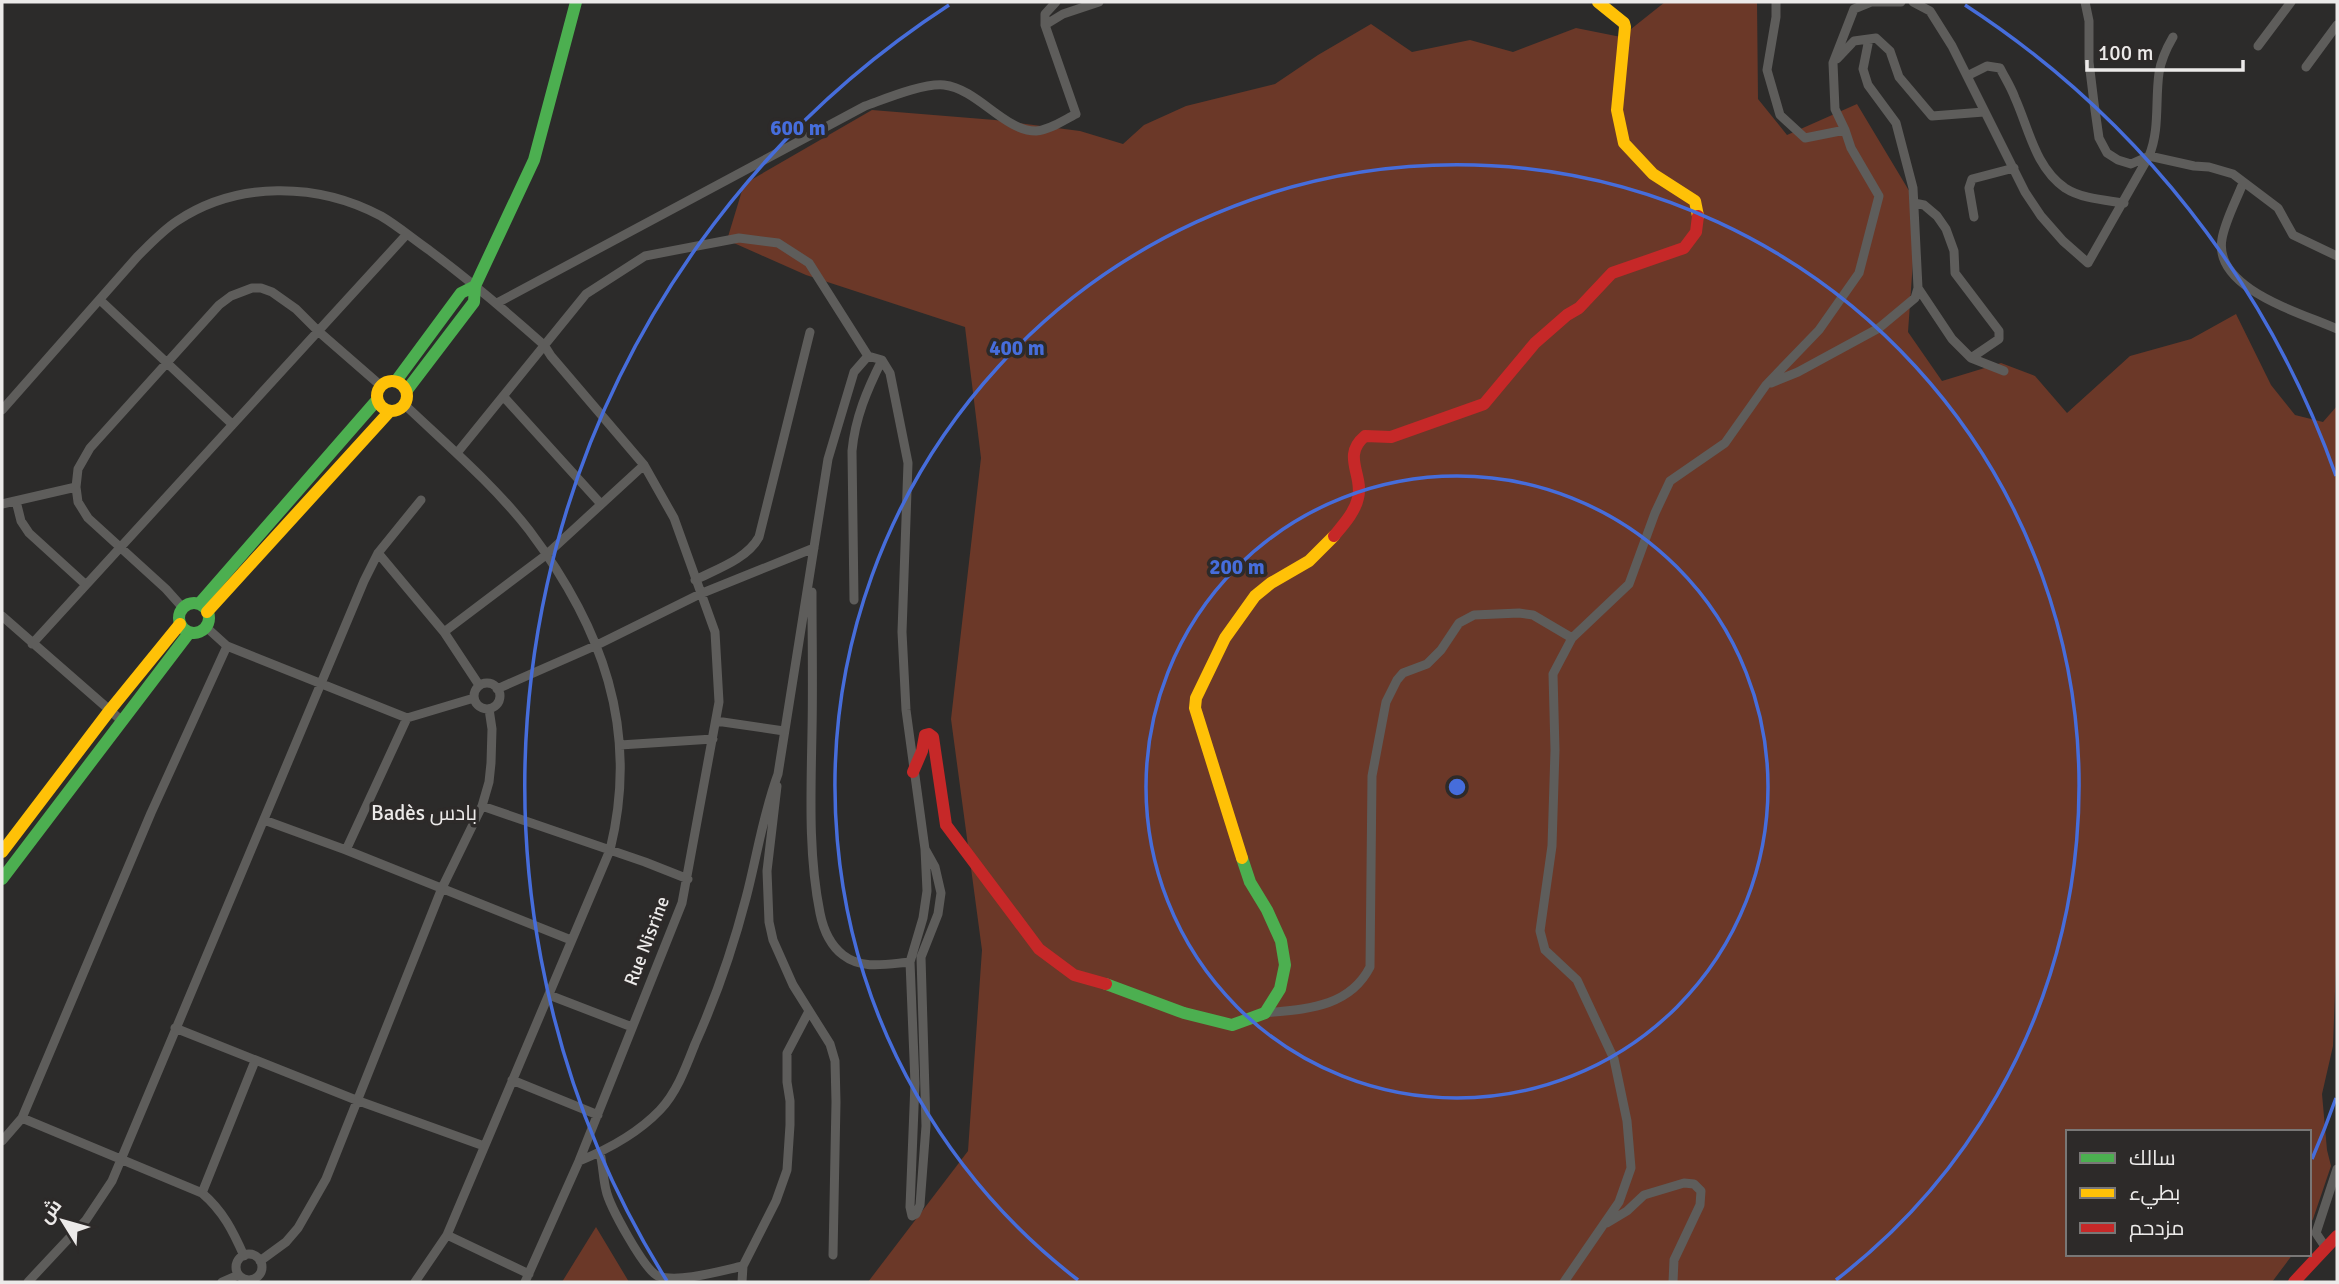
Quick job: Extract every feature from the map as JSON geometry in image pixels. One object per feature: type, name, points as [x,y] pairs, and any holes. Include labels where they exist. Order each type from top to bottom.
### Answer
[{"type":"street","points":[[377,401],[380,406],[390,411],[401,409],[405,405],[407,390],[474,302],[475,286],[534,160],[576,2]]},
{"type":"street","points":[[497,303],[865,106],[913,90],[944,85],[970,94],[1020,127],[1035,131],[1076,114],[1045,25],[1045,14],[1056,2]]},
{"type":"street","points":[[1045,25],[1063,14],[1099,2]]},
{"type":"street","points":[[1265,1013],[1280,989],[1285,965],[1281,941],[1268,910],[1250,882],[1195,708],[1196,698],[1225,637],[1264,587],[1305,564],[1348,518],[1359,497],[1353,459],[1359,440],[1365,436],[1391,437],[1484,404],[1535,344],[1567,315],[1579,308],[1612,273],[1684,248],[1692,241],[1700,222],[1696,201],[1653,174],[1624,143],[1617,110],[1625,27],[1624,23],[1598,2]]},
{"type":"street","points":[[1776,2],[1768,70],[1780,115],[1805,138],[1845,130]]},
{"type":"street","points":[[1564,1282],[1619,1202],[1631,1168],[1627,1121],[1614,1059],[1577,980],[1545,950],[1540,930],[1552,845],[1555,750],[1553,674],[1572,638],[1629,584],[1655,513],[1670,481],[1725,443],[1766,385],[1819,330],[1859,273],[1879,196],[1851,148],[1835,109],[1833,63],[1854,9],[1871,2],[1901,2]]},
{"type":"street","points":[[1913,2],[1930,11],[1952,46],[2025,192],[2041,216],[2063,242],[2088,263],[2124,203],[2156,139],[2159,74],[2163,55],[2173,37]]},
{"type":"street","points":[[2085,2],[2090,21],[2089,62],[2099,138],[2107,153],[2131,164],[2149,156],[2233,174],[2278,208],[2293,235],[2337,256]]},
{"type":"street","points":[[2258,46],[2291,2]]},
{"type":"street","points":[[2306,67],[2337,25]]},
{"type":"street","points":[[1833,63],[1854,41],[1877,38],[1890,51],[1899,77],[1932,116],[1984,112]]},
{"type":"street","points":[[1766,385],[1798,372],[1879,328],[1915,298],[1918,288],[1913,188],[1896,123],[1868,85],[1863,69],[1870,39]]},
{"type":"street","points":[[1967,76],[1987,66],[2000,68],[2015,97],[2039,160],[2053,177],[2082,196],[2124,203]]},
{"type":"street","points":[[1974,217],[1969,188],[1972,178],[2014,169]]},
{"type":"street","points":[[2243,183],[2221,240],[2225,265],[2249,290],[2337,329]]},
{"type":"street","name":"Rue Nisrine","points":[[2,410],[160,234],[177,221],[204,207],[248,192],[284,189],[335,198],[380,216],[475,286],[544,345],[644,465],[674,518],[715,632],[719,702],[688,879],[671,933],[579,1161],[527,1278]]},
{"type":"street","points":[[1914,204],[1924,205],[1946,229],[1954,251],[1955,274],[1999,331],[1999,339],[1996,342],[1971,358]]},
{"type":"street","points":[[32,644],[407,234]]},
{"type":"street","points":[[457,453],[586,295],[645,256],[739,238],[778,243],[809,263],[868,356],[881,360],[890,373],[908,463],[902,632],[906,710],[925,849],[925,905],[909,962],[915,1083],[910,1207],[912,1216],[920,1205],[926,1126],[921,957],[938,914],[941,893],[935,867],[925,849]]},
{"type":"street","points":[[396,381],[461,293],[475,286]]},
{"type":"street","points":[[183,608],[82,510],[76,487],[78,469],[90,448],[219,305],[231,296],[251,288],[261,288],[282,297],[380,386]]},
{"type":"street","points":[[1918,288],[1952,339],[1971,358],[2004,371]]},
{"type":"street","points":[[100,300],[232,424]]},
{"type":"street","points":[[695,580],[746,553],[759,537],[810,332]]},
{"type":"street","points":[[833,1255],[836,1072],[830,1044],[809,1011],[773,940],[769,922],[767,871],[784,731],[828,459],[854,372],[868,356]]},
{"type":"street","points":[[854,600],[854,427],[881,360]]},
{"type":"street","points":[[203,608],[377,401],[380,386],[388,381],[396,381],[407,390]]},
{"type":"street","points":[[503,396],[601,504]]},
{"type":"street","points":[[405,405],[457,453],[528,530],[546,555],[597,645],[618,718],[620,745],[618,819],[610,850],[447,1234],[415,1282]]},
{"type":"street","points":[[203,608],[313,496],[390,411]]},
{"type":"street","points":[[444,632],[546,555],[644,465]]},
{"type":"street","points":[[303,486],[313,496]]},
{"type":"street","points":[[2,504],[76,487]]},
{"type":"street","points":[[28,1282],[86,1220],[100,1201],[121,1160],[363,581],[378,553],[421,500]]},
{"type":"street","points":[[16,501],[21,521],[29,533],[85,584]]},
{"type":"street","points":[[497,689],[597,645],[700,594],[814,548]]},
{"type":"street","points":[[378,553],[444,632],[480,685]]},
{"type":"street","points":[[812,568],[811,785],[814,865],[820,913],[833,944],[848,959],[867,965],[909,962]]},
{"type":"street","points":[[191,604],[203,608],[209,620],[206,627],[195,634],[184,628],[178,618],[183,608],[191,604]]},
{"type":"street","points":[[913,772],[925,735],[929,734],[933,737],[946,825],[1039,949],[1074,975],[1120,988],[1184,1013],[1232,1025],[1265,1013],[1313,1008],[1353,992],[1370,967],[1372,776],[1386,702],[1403,673],[1427,664],[1441,650],[1459,623],[1474,615],[1533,615],[1572,638]]},
{"type":"street","points":[[2,616],[121,720]]},
{"type":"street","points":[[206,627],[227,646],[407,718],[474,698]]},
{"type":"street","points":[[2,852],[110,710],[184,628]]},
{"type":"street","points":[[2,879],[121,720],[184,628]]},
{"type":"street","points":[[2,1141],[22,1118],[146,825],[227,646]]},
{"type":"street","points":[[489,684],[497,689],[499,699],[494,707],[480,707],[474,698],[476,689],[480,685],[489,684]]},
{"type":"street","points":[[260,1261],[286,1242],[312,1206],[335,1156],[442,888],[482,806],[491,763],[492,729],[489,709]]},
{"type":"street","points":[[346,850],[407,718]]},
{"type":"street","points":[[716,721],[784,731]]},
{"type":"street","points":[[620,745],[713,739]]},
{"type":"street","points":[[579,1161],[611,1148],[649,1120],[668,1099],[685,1069],[719,986],[745,902],[765,813],[778,774]]},
{"type":"street","points":[[482,806],[688,879]]},
{"type":"street","points":[[264,820],[572,940]]},
{"type":"street","points":[[549,995],[632,1027]]},
{"type":"street","points":[[742,1282],[743,1266],[776,1201],[787,1170],[790,1101],[787,1053],[809,1011]]},
{"type":"street","points":[[175,1028],[356,1100],[484,1146]]},
{"type":"street","points":[[202,1193],[255,1061]]},
{"type":"street","points":[[512,1080],[598,1115]]},
{"type":"street","points":[[22,1118],[202,1193],[231,1226],[244,1256]]},
{"type":"street","points":[[600,1153],[605,1188],[611,1204],[640,1258],[654,1274],[674,1278],[743,1266]]},
{"type":"street","points":[[2326,1248],[2316,1233],[2337,1170]]},
{"type":"street","points":[[1605,1224],[1627,1211],[1644,1195],[1684,1183],[1694,1184],[1701,1191],[1700,1205],[1674,1260],[1673,1282]]},
{"type":"street","points":[[447,1234],[527,1278]]},
{"type":"street","points":[[2294,1282],[2337,1236]]},
{"type":"street","points":[[253,1255],[260,1261],[261,1273],[255,1281],[245,1280],[238,1275],[237,1262],[244,1256],[253,1255]]},
{"type":"street","points":[[222,1282],[238,1275]]},
{"type":"shaded area","points":[[1665,2],[1757,2],[1758,99],[1787,135],[1857,104],[1917,204],[1908,332],[1942,381],[2001,363],[2035,376],[2067,413],[2130,356],[2191,339],[2236,314],[2271,385],[2295,415],[2323,422],[2337,406],[2337,937],[2333,1046],[2322,1094],[2331,1166],[2313,1219],[2311,1222],[2311,1130],[2066,1130],[2066,1256],[2292,1256],[2272,1282],[868,1282],[968,1151],[982,950],[951,719],[981,458],[965,327],[806,275],[727,240],[744,184],[872,110],[995,120],[1080,131],[1123,144],[1144,125],[1186,106],[1275,84],[1371,24],[1412,52],[1470,40],[1513,52],[1576,28],[1621,37]]},
{"type":"shaded area","points":[[596,1227],[629,1282],[562,1282]]},
{"type":"traffic: fast","points":[[407,390],[474,302],[475,286],[534,160],[576,2]]},
{"type":"traffic: fast","points":[[396,381],[461,293],[475,286]]},
{"type":"traffic: fast","points":[[199,604],[377,400]]},
{"type":"traffic: fast","points":[[194,603],[205,607],[209,618],[205,629],[194,633],[183,629],[179,618],[183,607],[194,603]]},
{"type":"traffic: fast","points":[[2,879],[189,633]]},
{"type":"traffic: fast","points":[[1106,984],[1184,1013],[1232,1025],[1265,1013],[1280,989],[1285,965],[1281,941],[1250,882],[1242,858]]},
{"type":"traffic: slow","points":[[1598,2],[1624,23],[1625,27],[1617,110],[1624,143],[1653,174],[1695,201],[1698,216]]},
{"type":"traffic: slow","points":[[392,381],[403,385],[407,396],[403,407],[392,411],[381,407],[377,396],[381,385],[392,381]]},
{"type":"traffic: slow","points":[[207,612],[390,411]]},
{"type":"traffic: slow","points":[[1242,858],[1195,708],[1196,698],[1225,638],[1255,596],[1271,583],[1309,561],[1334,536]]},
{"type":"traffic: slow","points":[[2,852],[110,710],[180,624]]},
{"type":"traffic: jam","points":[[1334,536],[1348,518],[1358,498],[1354,458],[1358,443],[1365,436],[1391,437],[1484,404],[1535,343],[1579,308],[1612,273],[1684,248],[1696,232],[1698,216]]},
{"type":"traffic: jam","points":[[913,772],[925,735],[929,734],[933,737],[946,825],[1039,949],[1074,975],[1106,984]]},
{"type":"traffic: jam","points":[[2294,1282],[2337,1236]]},
{"type":"district","name":"Badès بادس","points":[[424,813]]}]
